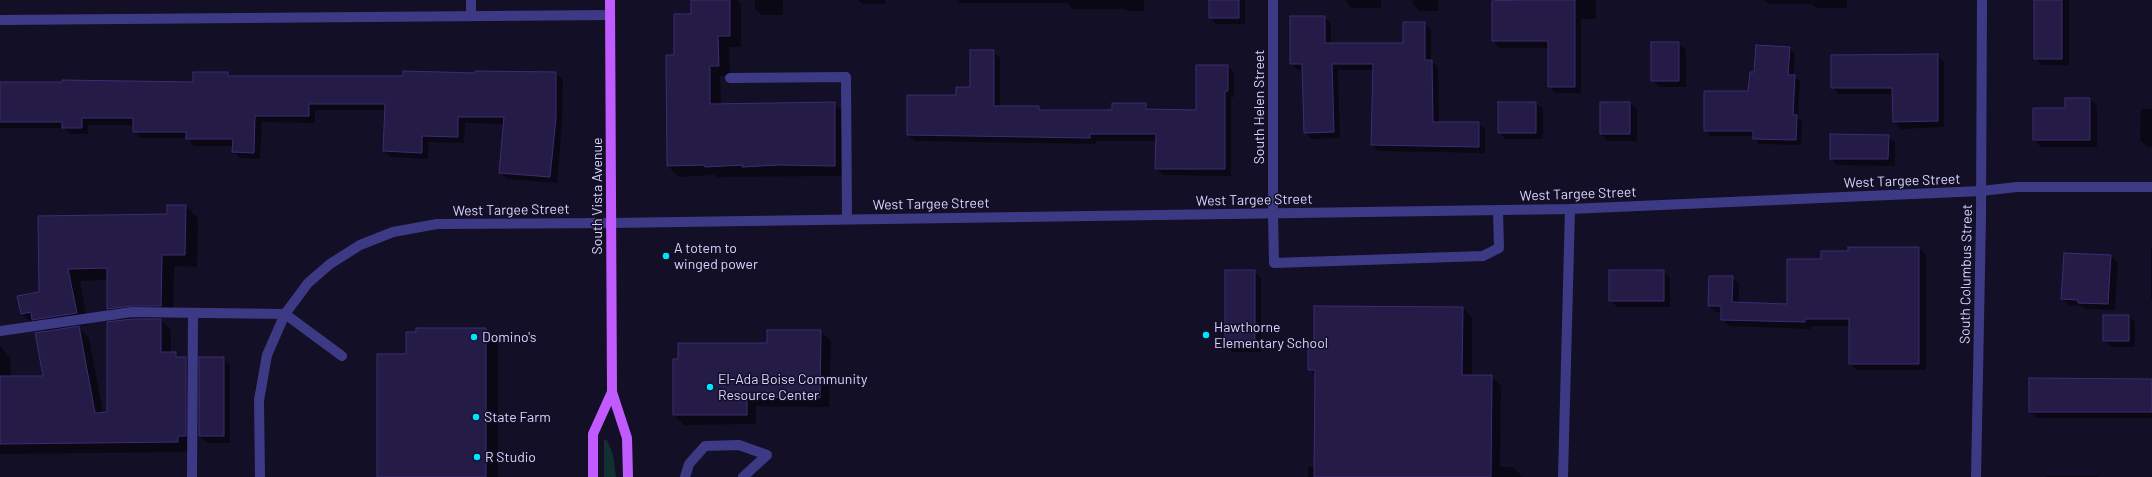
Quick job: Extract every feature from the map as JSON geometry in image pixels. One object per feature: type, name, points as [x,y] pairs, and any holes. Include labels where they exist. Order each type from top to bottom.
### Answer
[{"type":"main road","name":"South Vista Avenue","points":[[610,0],[612,392],[627,438],[628,477]]},
{"type":"main road","name":"South Vista Avenue","points":[[593,477],[593,434],[612,392]]},
{"type":"street","points":[[471,0],[471,16]]},
{"type":"street","name":"South Helen Street","points":[[1273,0],[1274,263],[1483,256],[1499,248],[1498,210]]},
{"type":"street","name":"South Columbus Street","points":[[1976,477],[1981,192],[1982,0]]},
{"type":"street","points":[[0,20],[610,15]]},
{"type":"street","points":[[730,78],[846,77],[847,219]]},
{"type":"street","name":"West Targee Street","points":[[260,477],[260,400],[267,355],[285,314],[308,283],[330,264],[360,245],[393,232],[437,224],[611,223],[1570,209],[1981,192],[2017,187],[2152,187]]},
{"type":"street","points":[[1563,477],[1570,209]]},
{"type":"street","points":[[0,332],[132,312],[285,314],[342,356]]},
{"type":"street","points":[[192,477],[193,313]]},
{"type":"street","points":[[685,477],[689,464],[706,446],[740,444],[767,455],[743,477]]},
{"type":"green space","points":[[604,440],[607,440],[613,455],[616,477],[604,477]]},
{"type":"building","points":[[691,0],[730,0],[730,36],[718,36],[719,66],[710,66],[710,104],[835,102],[835,166],[667,166],[666,55],[674,55],[674,14],[691,14]]},
{"type":"building","points":[[1209,0],[1239,0],[1239,18],[1209,18]]},
{"type":"building","points":[[1575,0],[1575,87],[1548,87],[1548,41],[1492,41],[1492,1]]},
{"type":"building","points":[[2034,0],[2062,0],[2062,59],[2034,59]]},
{"type":"building","points":[[1290,16],[1325,16],[1325,43],[1403,43],[1403,22],[1425,22],[1425,60],[1432,60],[1433,122],[1479,122],[1479,147],[1371,145],[1373,64],[1332,64],[1334,132],[1304,133],[1302,64],[1290,64]]},
{"type":"building","points":[[1651,42],[1679,42],[1679,81],[1651,81]]},
{"type":"building","points":[[1756,45],[1790,47],[1788,75],[1795,75],[1793,115],[1797,115],[1796,140],[1753,139],[1753,131],[1704,131],[1704,91],[1748,91],[1750,72],[1754,72]]},
{"type":"building","points":[[970,50],[994,50],[994,106],[1039,106],[1039,110],[1112,110],[1112,103],[1146,103],[1146,109],[1196,110],[1196,65],[1228,65],[1228,91],[1225,91],[1225,169],[1155,169],[1156,134],[1090,134],[1090,138],[907,135],[907,95],[956,95],[956,87],[970,87]]},
{"type":"building","points":[[1938,54],[1938,121],[1893,122],[1892,88],[1831,88],[1831,55]]},
{"type":"building","points":[[403,71],[475,73],[475,71],[556,72],[556,118],[550,177],[499,173],[504,117],[458,117],[458,137],[422,136],[422,153],[383,151],[385,104],[309,104],[309,116],[255,116],[254,153],[232,152],[233,139],[186,139],[186,132],[133,132],[133,118],[82,118],[82,128],[62,128],[62,122],[0,122],[0,82],[62,82],[62,80],[193,82],[193,72],[228,72],[228,76],[403,76]]},
{"type":"building","points":[[2065,98],[2090,98],[2090,140],[2033,140],[2033,108],[2065,108]]},
{"type":"building","points":[[1498,102],[1536,102],[1536,133],[1498,133]]},
{"type":"building","points":[[1600,102],[1630,102],[1630,134],[1600,134]]},
{"type":"building","points":[[1830,134],[1889,135],[1888,159],[1830,159]]},
{"type":"building","points":[[167,205],[186,205],[185,255],[162,255],[161,306],[132,306],[107,309],[107,268],[68,269],[77,313],[32,320],[31,312],[21,314],[17,296],[39,292],[38,216],[167,214]]},
{"type":"building","points":[[1848,247],[1919,247],[1919,364],[1849,364],[1849,319],[1805,319],[1805,322],[1721,320],[1721,306],[1708,306],[1709,276],[1733,276],[1732,302],[1787,304],[1787,259],[1821,259],[1821,251],[1848,251]]},
{"type":"building","points":[[2064,253],[2111,255],[2108,304],[2078,303],[2078,300],[2061,299]]},
{"type":"building","points":[[1225,270],[1255,270],[1255,345],[1225,345]]},
{"type":"building","points":[[1609,270],[1664,270],[1664,301],[1609,301]]},
{"type":"building","points":[[1314,306],[1463,307],[1462,375],[1492,375],[1491,477],[1314,477],[1315,370],[1308,370],[1308,342],[1314,342]]},
{"type":"building","points":[[2103,315],[2129,315],[2129,341],[2103,341]]},
{"type":"building","points":[[132,319],[161,319],[161,352],[176,352],[176,357],[186,357],[186,436],[178,436],[178,442],[0,444],[0,376],[43,376],[35,333],[79,326],[95,413],[107,412],[107,322]]},
{"type":"building","points":[[416,328],[486,328],[486,477],[377,477],[377,354],[406,354],[406,332],[416,332]]},
{"type":"building","points":[[767,330],[821,330],[820,398],[747,397],[747,415],[673,415],[673,359],[678,359],[678,343],[767,343]]},
{"type":"building","points":[[199,357],[224,357],[224,436],[199,436]]},
{"type":"building","points":[[2029,378],[2152,379],[2152,412],[2029,412]]},
{"type":"place","name":"A totem to winged power","points":[[666,256]]},
{"type":"place","name":"Hawthorne Elementary School","points":[[1206,335]]},
{"type":"place","name":"Domino's","points":[[474,337]]},
{"type":"place","name":"El-Ada Boise Community Resource Center","points":[[710,387]]},
{"type":"place","name":"State Farm","points":[[476,417]]},
{"type":"place","name":"R Studio","points":[[477,457]]}]
